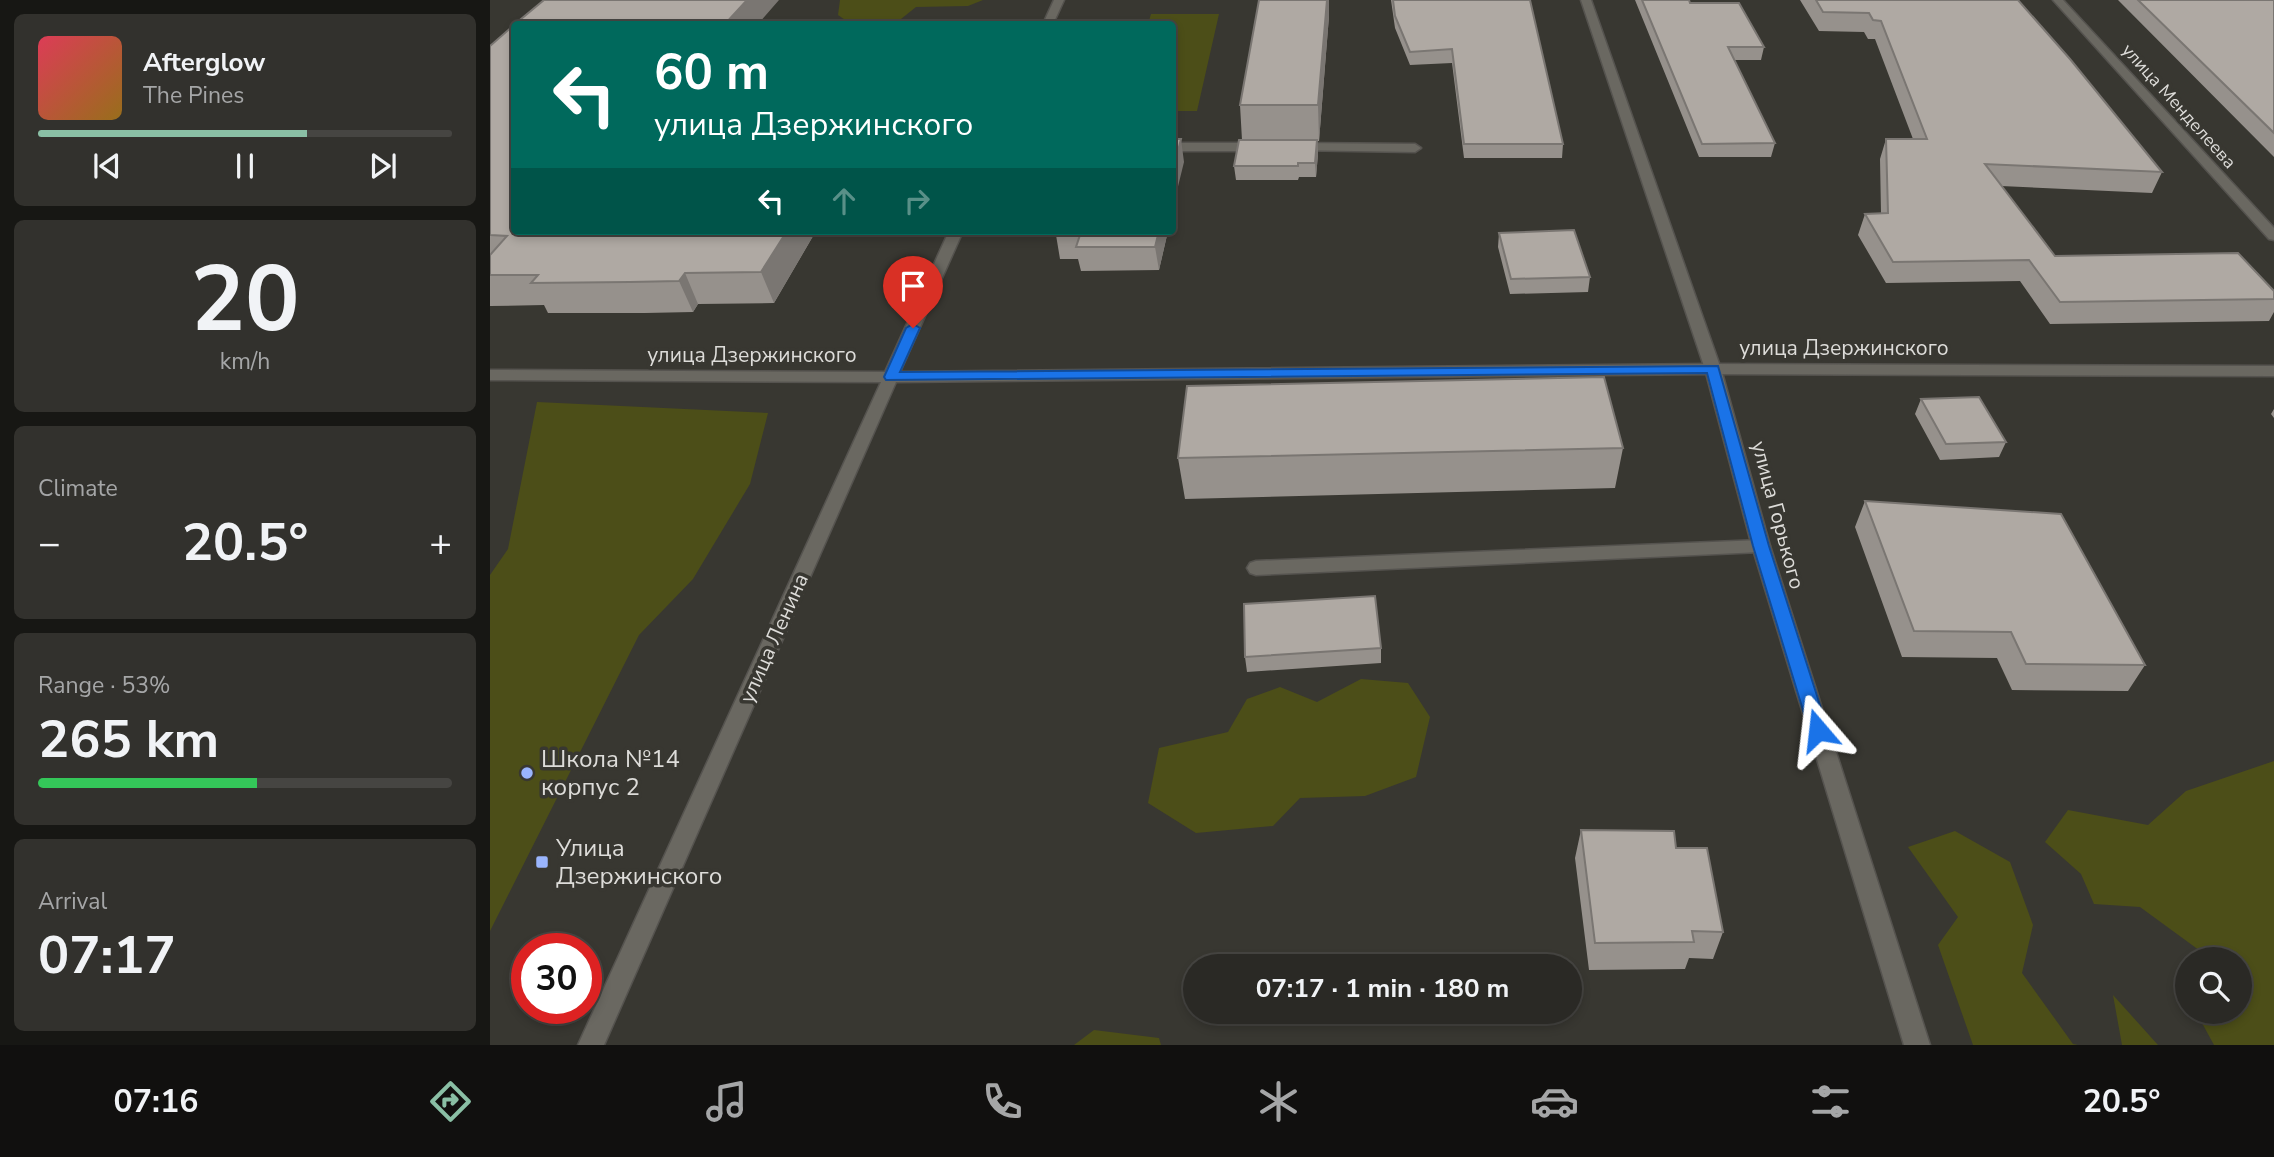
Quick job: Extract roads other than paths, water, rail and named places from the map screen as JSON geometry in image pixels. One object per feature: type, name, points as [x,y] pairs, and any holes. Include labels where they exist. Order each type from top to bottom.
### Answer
[{"type":"main road","points":[[1049,21],[1059,0]]},
{"type":"main road","name":"улица Горького","points":[[1586,0],[1713,369],[1761,546],[1917,1045]]},
{"type":"main road","name":"улица Менделеева","points":[[2058,0],[2274,236]]},
{"type":"main road","points":[[1176,147],[1415,148]]},
{"type":"main road","name":"улица Ленина","points":[[591,1045],[954,235]]},
{"type":"main road","name":"улица Дзержинского","points":[[490,375],[891,377],[1713,369],[2274,371]]},
{"type":"main road","points":[[1256,568],[1761,546]]},
{"type":"place","name":"Школа №14 корпус 2","points":[[527,773]]},
{"type":"place","name":"Улица Дзержинского","points":[[542,862]]}]
